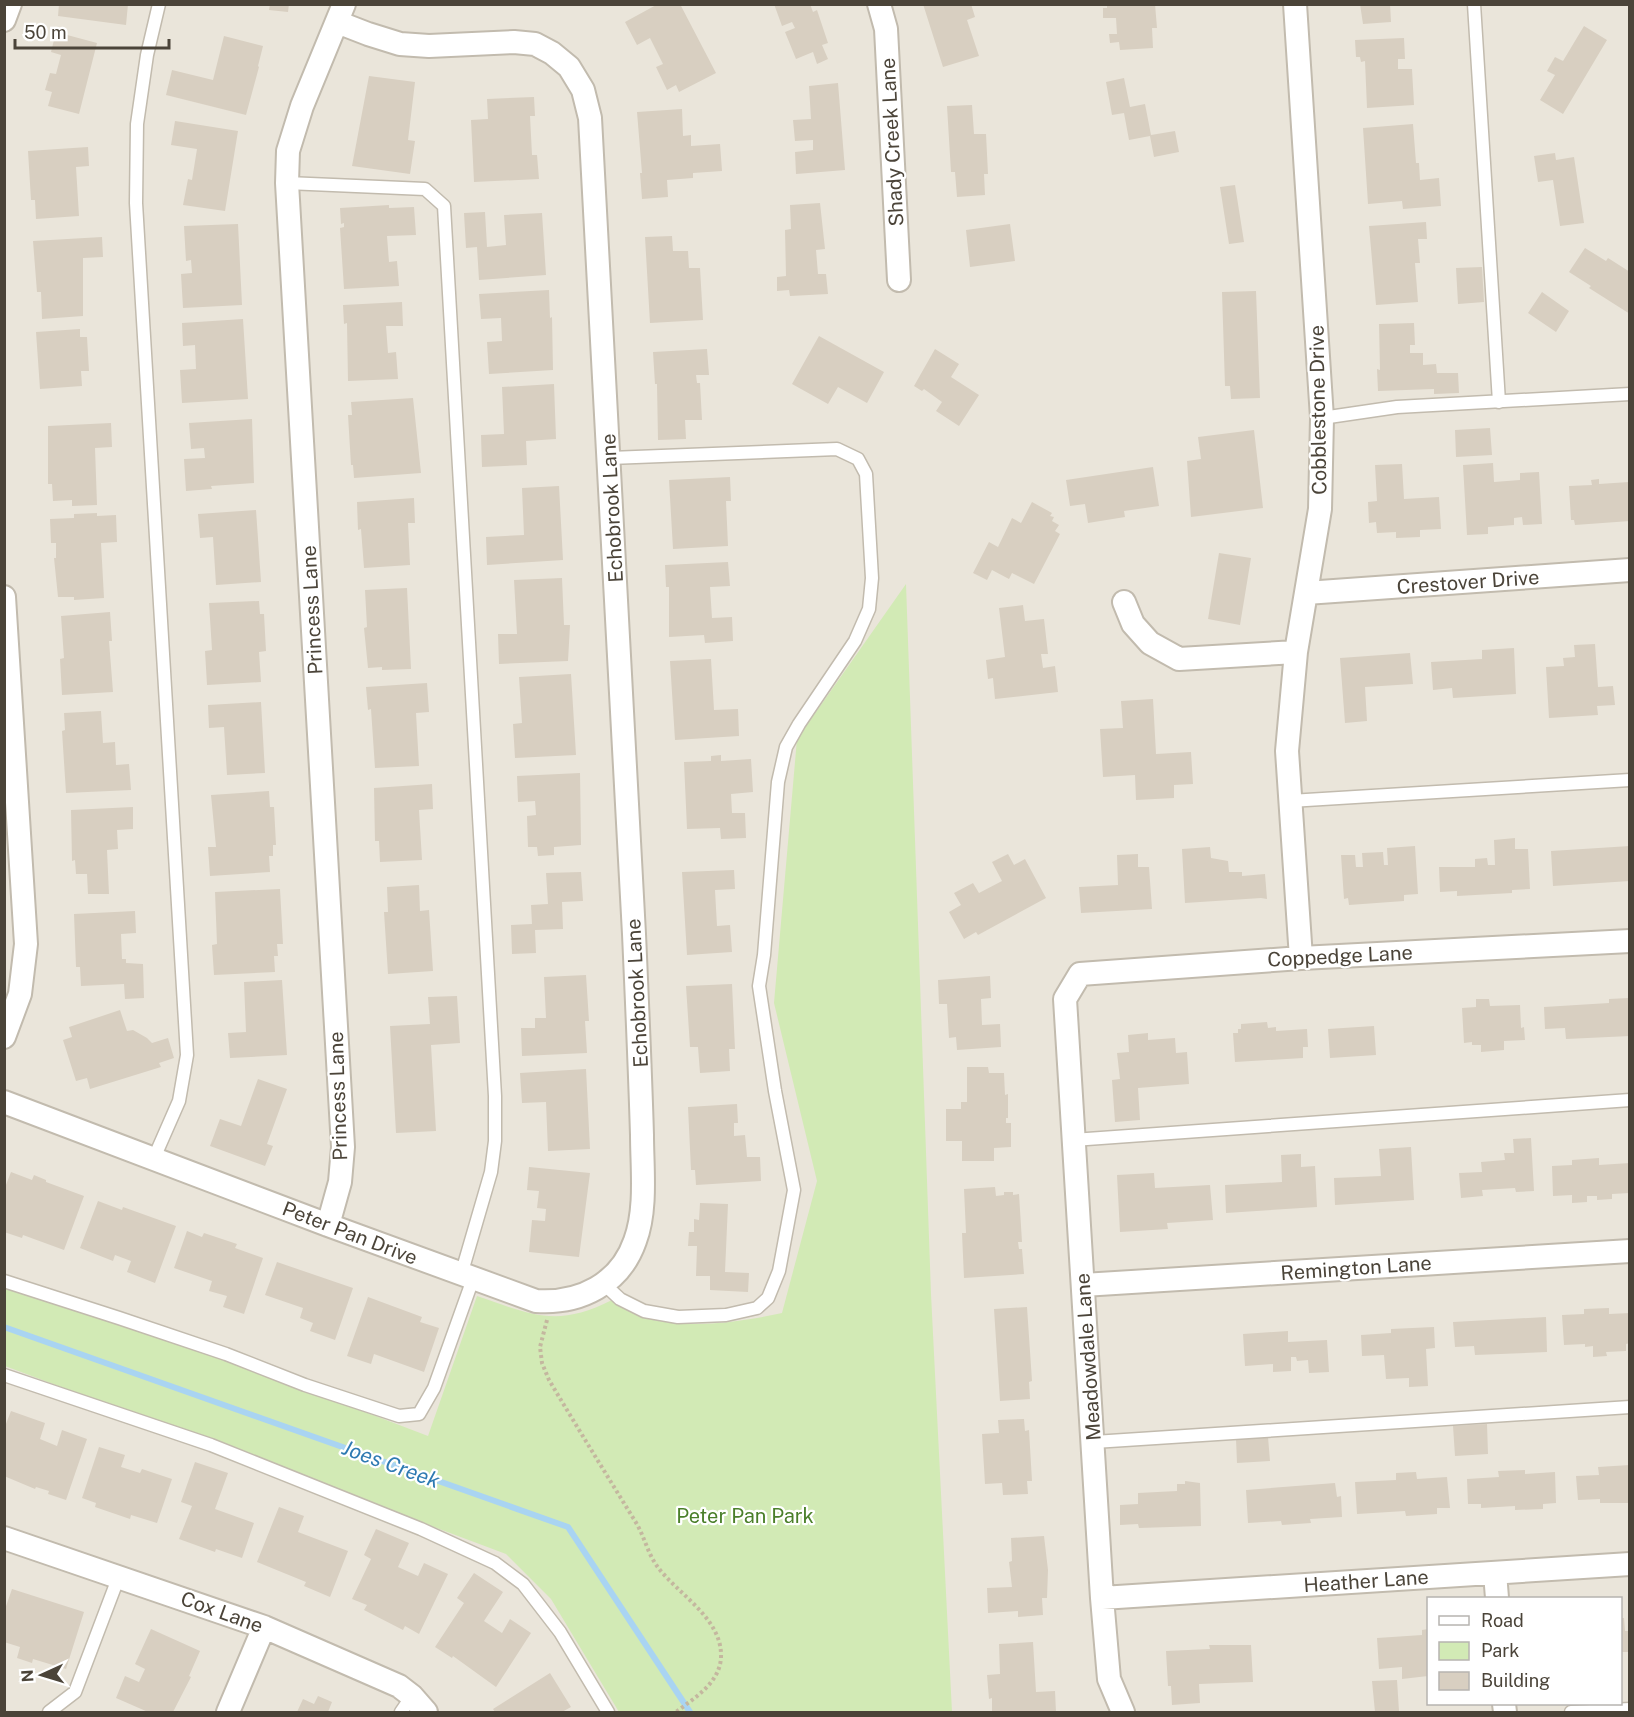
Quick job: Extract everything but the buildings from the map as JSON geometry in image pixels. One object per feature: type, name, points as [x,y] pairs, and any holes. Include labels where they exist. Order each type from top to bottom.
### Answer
[{"type":"street","points":[[4,20],[10,4]]},
{"type":"street","name":"Shady Creek Lane","points":[[879,4],[886,29],[899,280]]},
{"type":"street","name":"Cobblestone Drive","points":[[1295,4],[1322,418],[1320,509],[1296,652],[1287,751],[1301,958]]},
{"type":"street","name":"Princess Lane","points":[[328,1225],[340,1182],[343,1147],[287,183],[288,151],[302,106],[341,13]]},
{"type":"street","name":"Echobrook Lane","points":[[341,13],[400,44],[429,46],[514,42],[535,44],[552,53],[569,67],[584,90],[590,118],[610,458],[640,1048],[643,1197]]},
{"type":"street","name":"Crestover Drive","points":[[1306,593],[1629,570]]},
{"type":"street","points":[[4,597],[26,944],[20,994],[4,1036]]},
{"type":"street","points":[[1124,602],[1133,624],[1150,643],[1179,659],[1296,652]]},
{"type":"street","name":"Coppedge Lane","points":[[1065,999],[1080,974],[1301,958],[1629,941]]},
{"type":"street","name":"Meadowdale Lane","points":[[1065,999],[1102,1598],[1109,1679],[1123,1713]]},
{"type":"street","name":"Peter Pan Drive","points":[[4,1102],[536,1301],[550,1302],[570,1299],[605,1285],[622,1267],[636,1240],[643,1197]]},
{"type":"street","name":"Remington Lane","points":[[1083,1285],[1629,1251]]},
{"type":"street","name":"Cox Lane","points":[[4,1538],[264,1627],[399,1686],[413,1707]]},
{"type":"street","name":"Heather Lane","points":[[1102,1598],[1629,1564]]},
{"type":"street","points":[[1495,1573],[1497,1597]]},
{"type":"street","points":[[228,1713],[264,1627]]},
{"type":"lane","points":[[154,1158],[179,1101],[187,1055],[136,203],[137,124],[147,55],[159,4]]},
{"type":"lane","points":[[1474,4],[1499,402]]},
{"type":"lane","points":[[4,1281],[130,1321],[226,1354],[305,1385],[399,1416],[419,1414],[434,1388],[467,1277],[491,1172],[495,1141],[495,1096],[444,206],[425,189],[287,183]]},
{"type":"lane","points":[[1322,418],[1397,407],[1629,394]]},
{"type":"lane","points":[[605,1285],[620,1299],[644,1311],[678,1317],[726,1315],[757,1308],[768,1298],[779,1270],[794,1190],[775,1091],[759,986],[764,955],[778,782],[786,747],[855,641],[869,609],[872,578],[866,474],[858,459],[848,454],[837,449],[610,458]]},
{"type":"lane","points":[[1290,801],[1629,780]]},
{"type":"lane","points":[[1073,1140],[1629,1100]]},
{"type":"lane","points":[[4,1375],[211,1445],[421,1529],[495,1563],[523,1584],[560,1632],[608,1713]]},
{"type":"lane","points":[[1094,1443],[1629,1407]]},
{"type":"lane","points":[[49,1713],[75,1692],[119,1576]]},
{"type":"lane","points":[[1571,1713],[1629,1709]]},
{"type":"path","points":[[550,1302],[540,1347],[549,1380],[636,1523],[657,1566],[700,1612],[714,1631],[721,1657],[714,1680],[676,1713]]},
{"type":"shaded area","points":[[5,5],[1629,5],[1629,1712],[5,1712]]},
{"type":"green space","name":"Peter Pan Park","points":[[906,584],[931,1294],[952,1712],[619,1712],[551,1599],[506,1554],[5,1366],[4,1274],[428,1436],[477,1296],[514,1309],[544,1316],[575,1314],[612,1300],[649,1319],[681,1324],[733,1321],[782,1313],[817,1181],[774,1003],[797,739]]},
{"type":"waterway","name":"Joes Creek","points":[[4,1327],[568,1527],[690,1712]]}]
